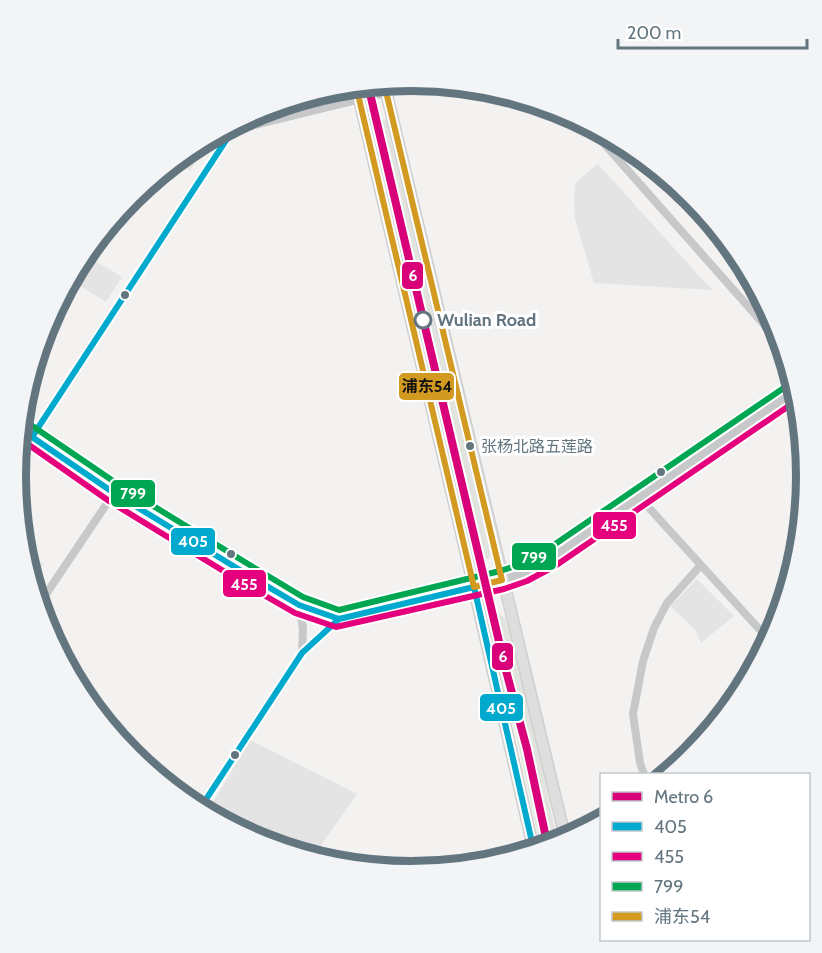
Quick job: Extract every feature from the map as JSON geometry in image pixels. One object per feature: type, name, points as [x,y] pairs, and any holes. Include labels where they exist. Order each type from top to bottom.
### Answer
[{"type":"main road","points":[[386,92],[564,831]]},
{"type":"main road","points":[[358,95],[532,843]]},
{"type":"street","points":[[251,126],[359,101],[377,93]]},
{"type":"street","points":[[32,437],[226,139]]},
{"type":"street","points":[[603,142],[767,329]]},
{"type":"street","points":[[204,802],[302,653],[339,620],[523,573],[550,559],[788,396]]},
{"type":"street","points":[[28,434],[114,493],[299,605],[339,620]]},
{"type":"street","points":[[45,596],[114,493]]},
{"type":"street","points":[[640,498],[763,633]]},
{"type":"street","points":[[644,773],[640,764],[633,714],[643,661],[654,628],[667,603],[701,566]]},
{"type":"street","points":[[299,605],[303,628],[302,653]]},
{"type":"shaded area","points":[[386,119],[490,554],[489,559],[475,562],[472,559],[371,123]]},
{"type":"shaded area","points":[[200,154],[190,171],[183,166]]},
{"type":"shaded area","points":[[598,164],[712,290],[594,283],[575,218],[574,200],[575,183]]},
{"type":"shaded area","points":[[92,259],[122,277],[106,302],[77,284]]},
{"type":"shaded area","points":[[35,559],[43,564],[38,572]]},
{"type":"shaded area","points":[[697,579],[734,616],[701,643],[695,629],[670,606]]},
{"type":"shaded area","points":[[498,613],[505,618],[533,727],[556,834],[539,840],[516,733],[487,624],[490,614]]},
{"type":"shaded area","points":[[250,740],[357,794],[317,851],[263,833],[211,806]]},
{"type":"metro line","name":"6","points":[[370,93],[505,667],[527,749],[546,838]]},
{"type":"transit line","name":"浦东54","points":[[358,94],[474,587],[502,580],[386,92]]},
{"type":"transit line","name":"405","points":[[32,437],[228,138]]},
{"type":"transit line","name":"799","points":[[29,424],[119,485],[253,567],[303,597],[339,610],[519,565],[545,551],[785,387]]},
{"type":"transit line","name":"455","points":[[27,444],[109,501],[243,583],[295,613],[336,627],[504,589],[527,581],[555,566],[790,405]]},
{"type":"transit line","name":"405","points":[[32,437],[114,493],[248,575],[299,605],[339,619],[474,587],[532,843]]},
{"type":"transit line","name":"405","points":[[204,802],[302,653],[339,619]]},
{"type":"place","name":"Wulian Road","points":[[423,320]]},
{"type":"place","name":"张杨北路五莲路","points":[[470,446]]}]
